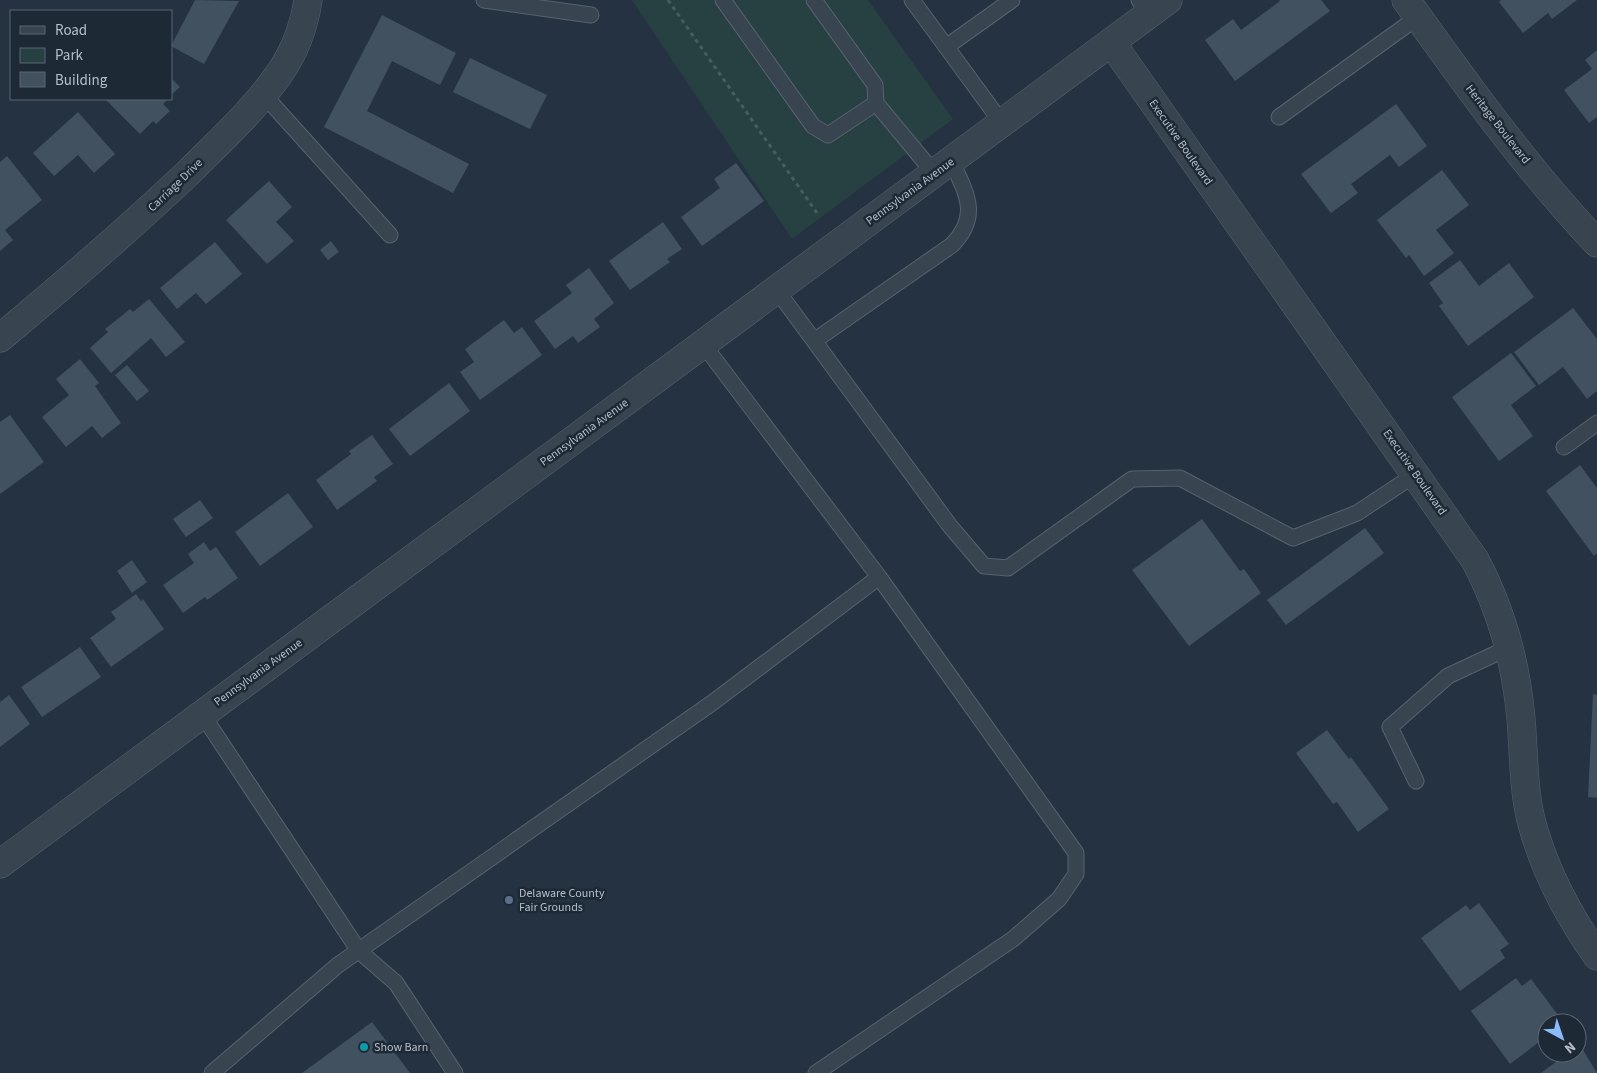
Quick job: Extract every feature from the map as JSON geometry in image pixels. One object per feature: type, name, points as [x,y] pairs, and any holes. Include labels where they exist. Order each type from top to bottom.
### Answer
[{"type":"street","name":"Carriage Drive","points":[[0,338],[142,217],[218,144],[263,94],[289,57],[300,31],[308,0]]},
{"type":"street","name":"Pennsylvania Avenue","points":[[0,864],[1111,42],[1152,5]]},
{"type":"street","name":"Heritage Boulevard","points":[[1412,8],[1491,118],[1561,205],[1597,243]]},
{"type":"street","name":"Executive Boulevard","points":[[1111,42],[1476,560],[1502,618],[1510,647],[1521,719],[1524,778],[1531,820],[1542,855],[1567,911],[1597,956]]},
{"type":"lane","points":[[484,0],[591,14]]},
{"type":"lane","points":[[724,0],[813,126],[828,135],[876,103]]},
{"type":"lane","points":[[814,0],[875,85],[876,103],[943,166],[968,196],[969,214],[964,233],[952,245],[814,342]]},
{"type":"lane","points":[[912,0],[1002,123]]},
{"type":"lane","points":[[946,47],[1012,0]]},
{"type":"lane","points":[[1279,117],[1412,8]]},
{"type":"lane","points":[[263,94],[390,235]]},
{"type":"lane","points":[[776,290],[950,526],[984,566],[1008,568],[1132,479],[1180,478],[1292,538],[1357,513],[1416,474]]},
{"type":"lane","points":[[703,344],[879,577],[1076,853],[1076,874],[1059,899],[1013,939],[816,1073]]},
{"type":"lane","points":[[1564,447],[1597,423]]},
{"type":"lane","points":[[212,1073],[231,1067],[338,965],[712,703],[879,577]]},
{"type":"lane","points":[[1416,781],[1390,727],[1448,676],[1510,647]]},
{"type":"lane","points":[[202,714],[359,951],[396,983],[455,1073]]},
{"type":"path","points":[[668,0],[818,213]]},
{"type":"green space","points":[[632,0],[868,0],[953,119],[792,239]]},
{"type":"building","points":[[195,0],[239,1],[204,64],[172,47]]},
{"type":"building","points":[[1279,0],[1321,0],[1330,11],[1235,81],[1205,40],[1233,19],[1241,30]]},
{"type":"building","points":[[1501,0],[1577,0],[1552,19],[1548,13],[1523,33],[1499,2]]},
{"type":"building","points":[[382,15],[456,53],[440,85],[392,61],[367,111],[469,164],[453,193],[324,127]]},
{"type":"building","points":[[1597,50],[1597,117],[1589,123],[1564,90],[1592,69],[1585,60]]},
{"type":"building","points":[[470,58],[547,95],[530,129],[453,92]]},
{"type":"building","points":[[172,79],[180,87],[172,94]]},
{"type":"building","points":[[106,100],[167,100],[163,104],[170,111],[156,124],[153,121],[140,134]]},
{"type":"building","points":[[1396,104],[1427,146],[1399,167],[1390,155],[1351,184],[1358,193],[1331,213],[1301,174]]},
{"type":"building","points":[[78,112],[115,154],[94,173],[78,155],[54,176],[33,153]]},
{"type":"building","points":[[7,156],[42,200],[5,230],[13,240],[0,251],[0,162]]},
{"type":"building","points":[[736,163],[764,201],[702,246],[681,217],[720,188],[714,179]]},
{"type":"building","points":[[1442,170],[1469,205],[1436,230],[1454,253],[1424,276],[1409,255],[1406,258],[1377,220]]},
{"type":"building","points":[[269,181],[292,207],[276,222],[294,241],[267,264],[226,220]]},
{"type":"building","points":[[663,222],[682,249],[667,259],[670,262],[630,290],[609,261]]},
{"type":"building","points":[[331,241],[339,252],[328,260],[320,250]]},
{"type":"building","points":[[215,242],[242,274],[206,304],[196,293],[177,309],[160,288]]},
{"type":"building","points":[[1460,260],[1479,286],[1509,263],[1534,297],[1468,346],[1439,306],[1443,303],[1429,283]]},
{"type":"building","points":[[589,268],[614,303],[594,319],[600,327],[578,343],[573,336],[555,349],[534,321],[572,293],[566,285]]},
{"type":"building","points":[[149,299],[185,342],[166,357],[151,338],[111,373],[90,348],[108,332],[105,329],[130,309],[133,312]]},
{"type":"building","points":[[1573,308],[1597,339],[1597,391],[1587,399],[1563,367],[1539,385],[1514,352]]},
{"type":"building","points":[[504,320],[514,333],[522,327],[542,355],[480,400],[460,372],[474,362],[465,349]]},
{"type":"building","points":[[1511,353],[1536,386],[1511,405],[1533,436],[1499,461],[1452,397]]},
{"type":"building","points":[[80,359],[99,383],[95,386],[121,423],[102,438],[92,426],[66,447],[42,417],[69,395],[56,379]]},
{"type":"building","points":[[127,365],[149,391],[137,401],[115,375]]},
{"type":"building","points":[[449,383],[470,411],[410,456],[389,429]]},
{"type":"building","points":[[10,415],[44,462],[0,494],[0,422]]},
{"type":"building","points":[[372,435],[393,464],[374,477],[377,481],[337,510],[316,480],[351,454],[349,451]]},
{"type":"building","points":[[1580,465],[1597,488],[1597,553],[1594,556],[1546,491]]},
{"type":"building","points":[[288,493],[313,527],[260,566],[235,532]]},
{"type":"building","points":[[200,500],[213,518],[186,537],[173,519]]},
{"type":"building","points":[[1202,519],[1240,571],[1244,569],[1261,593],[1189,646],[1132,570]]},
{"type":"building","points":[[1365,528],[1384,553],[1286,625],[1267,600]]},
{"type":"building","points":[[204,542],[210,551],[216,547],[238,578],[207,600],[205,597],[183,613],[163,585],[194,563],[188,554]]},
{"type":"building","points":[[132,560],[147,582],[132,593],[117,571]]},
{"type":"building","points":[[136,594],[141,601],[143,599],[164,629],[111,667],[90,638],[116,619],[111,612]]},
{"type":"building","points":[[80,647],[101,677],[42,717],[21,687]]},
{"type":"building","points":[[1593,694],[1597,695],[1597,798],[1588,797]]},
{"type":"building","points":[[9,695],[30,724],[0,747],[0,702]]},
{"type":"building","points":[[1327,730],[1349,759],[1351,757],[1389,809],[1358,832],[1337,802],[1333,804],[1296,753]]},
{"type":"building","points":[[1479,903],[1509,944],[1500,950],[1505,958],[1460,991],[1421,938],[1466,905],[1470,910]]},
{"type":"building","points":[[1516,978],[1522,986],[1531,979],[1556,1013],[1537,1013],[1537,1044],[1510,1064],[1471,1011]]},
{"type":"building","name":"Show Barn","points":[[372,1022],[410,1073],[302,1073]]},
{"type":"building","points":[[1587,1057],[1597,1073],[1541,1073],[1554,1063],[1587,1063]]},
{"type":"place","name":"Delaware County Fair Grounds","points":[[509,900]]},
{"type":"place","name":"Show Barn","points":[[364,1047]]}]
